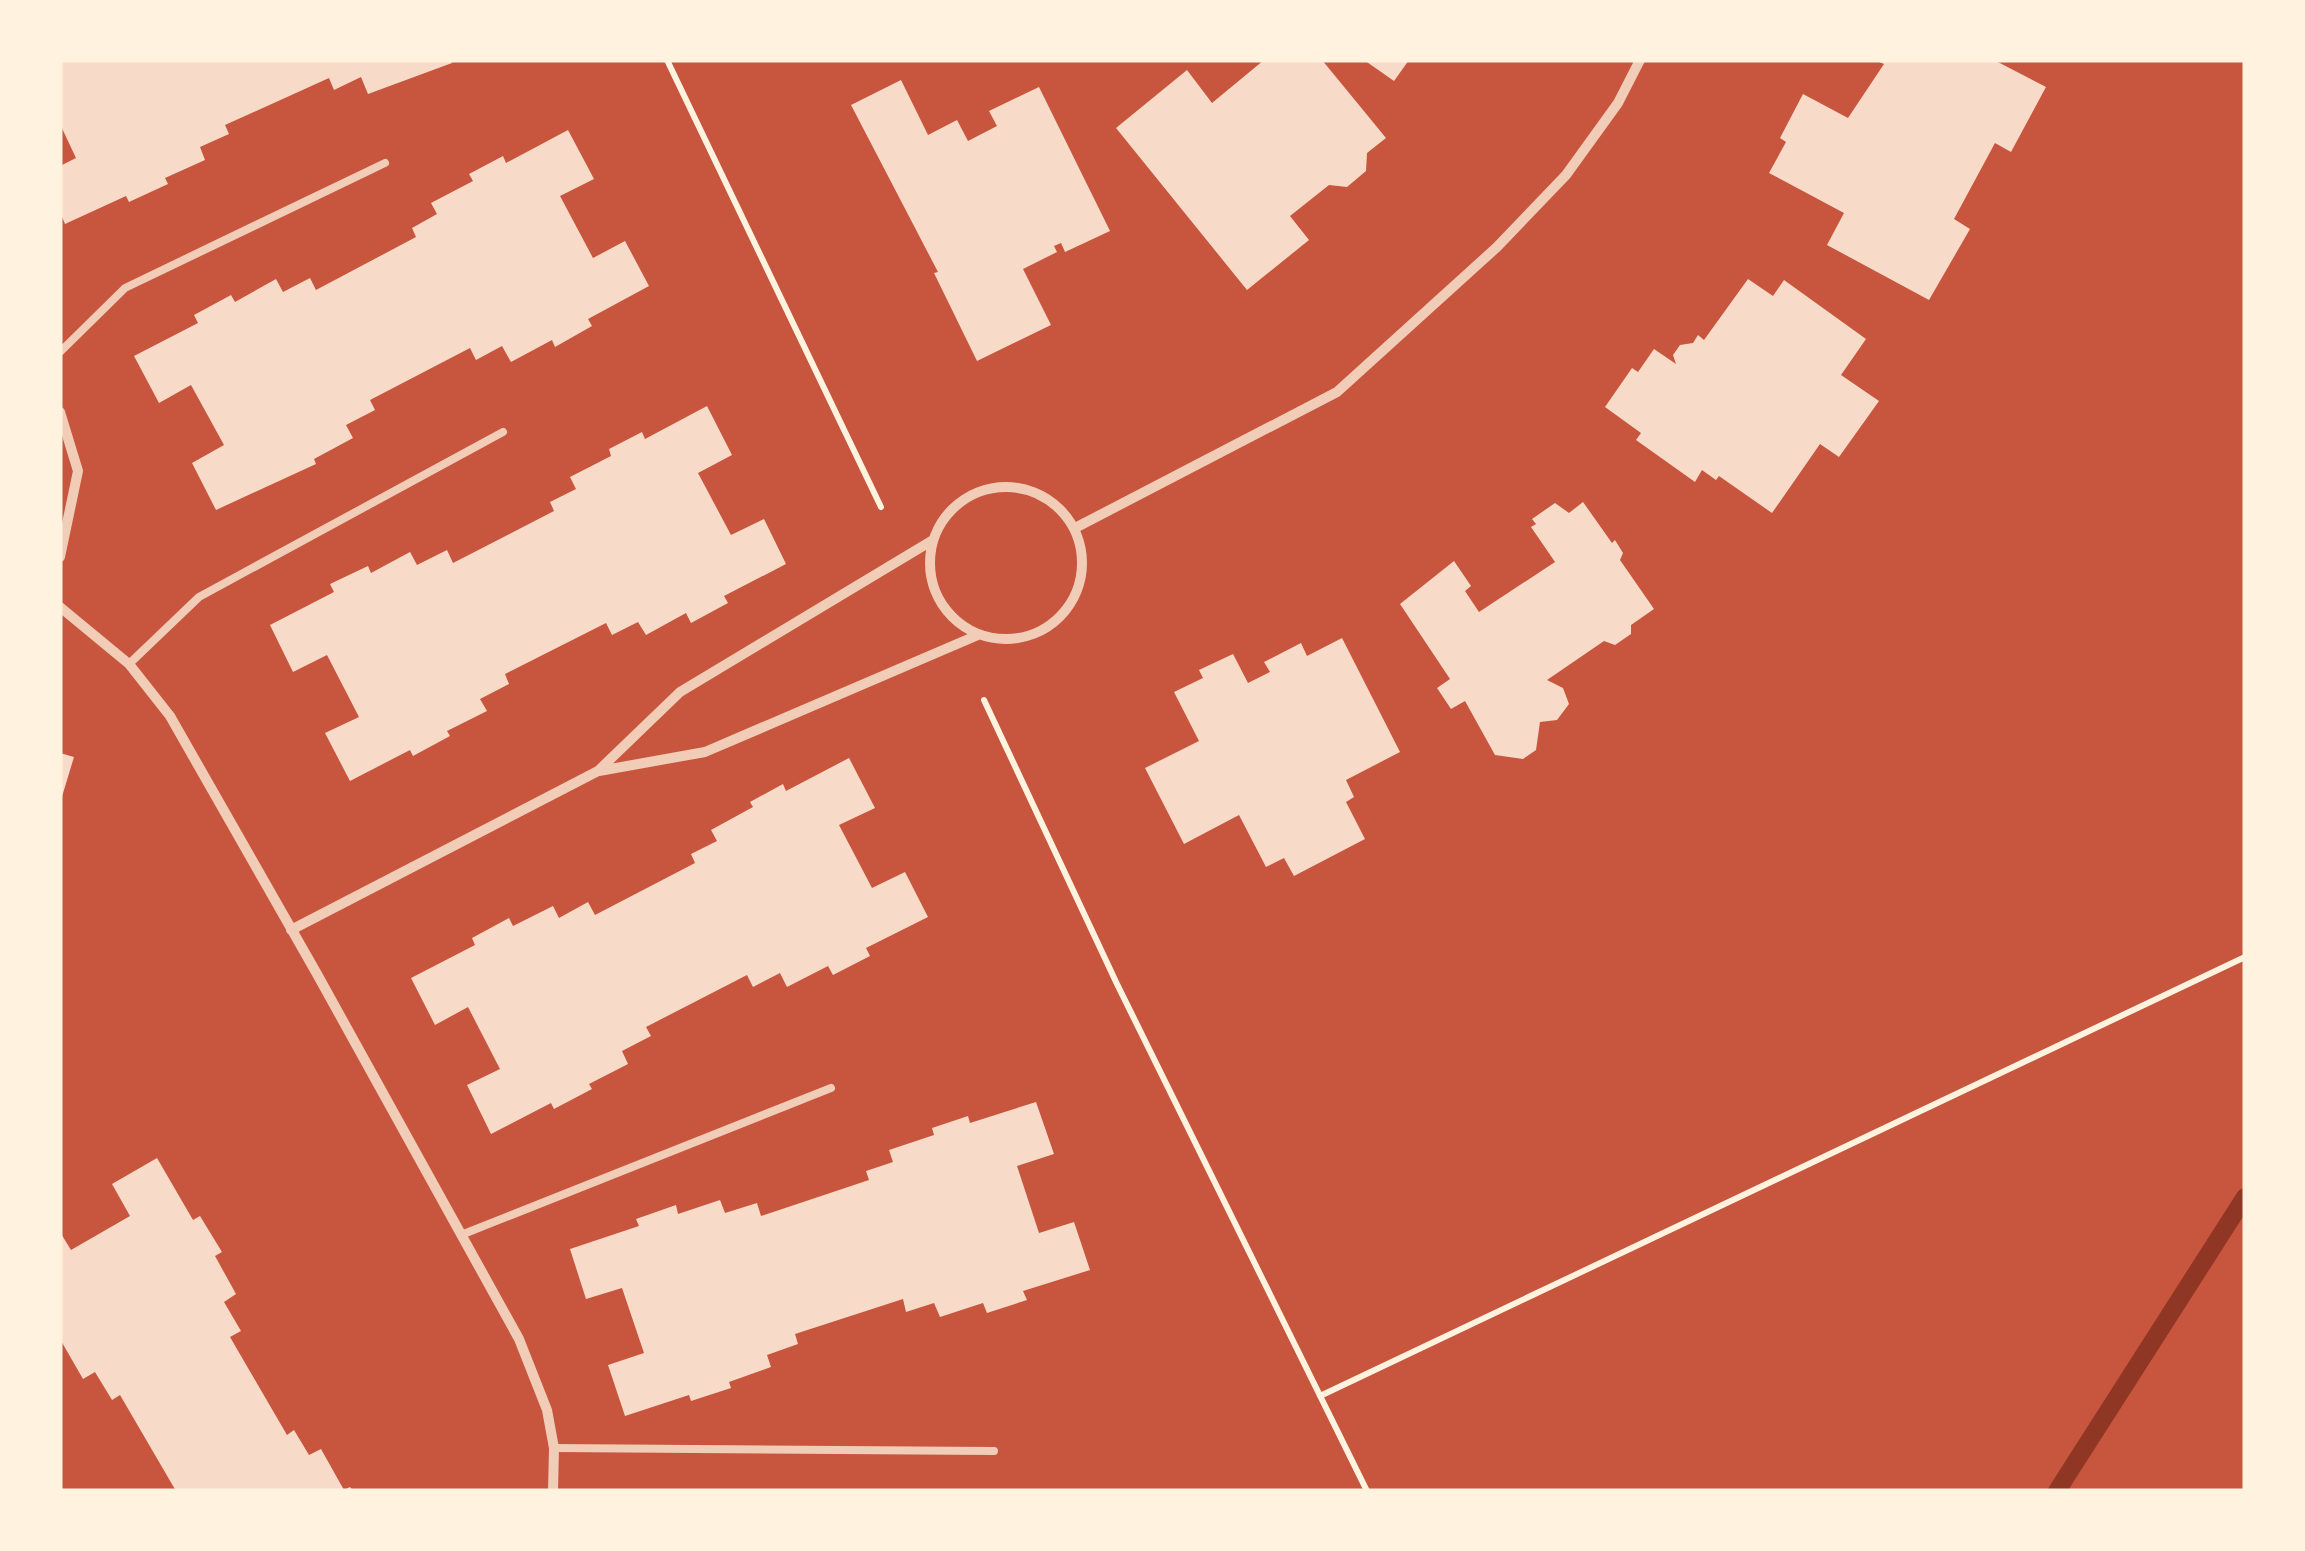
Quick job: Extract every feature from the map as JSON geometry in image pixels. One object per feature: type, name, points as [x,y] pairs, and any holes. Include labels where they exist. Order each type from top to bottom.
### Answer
[{"type":"street","points":[[1075,528],[1337,392],[1497,247],[1566,175],[1618,103],[1640,60]]},
{"type":"street","points":[[60,412],[78,471],[60,557]]},
{"type":"street","points":[[1014,486],[1038,492],[1059,507],[1075,528],[1082,549],[1083,574],[1064,614],[1024,638],[1000,640],[978,635],[958,624],[932,586],[933,540],[945,517],[964,499],[987,488],[1014,486]]},
{"type":"street","points":[[292,930],[598,771],[680,692],[933,540]]},
{"type":"street","points":[[60,607],[129,664],[170,716],[292,930],[519,1339],[547,1410],[554,1448],[553,1491]]},
{"type":"street","points":[[598,771],[705,752],[978,635]]},
{"type":"lane","points":[[60,352],[125,288],[385,163]]},
{"type":"lane","points":[[129,664],[199,597],[503,432]]},
{"type":"lane","points":[[461,1235],[831,1088]]},
{"type":"lane","points":[[554,1448],[994,1452]]},
{"type":"path","points":[[667,60],[881,508]]},
{"type":"path","points":[[984,700],[1117,984],[1366,1491]]},
{"type":"path","points":[[1320,1396],[2245,957]]},
{"type":"building","points":[[60,60],[452,63],[368,94],[361,77],[334,90],[329,78],[225,125],[229,134],[200,147],[205,160],[165,178],[168,184],[129,202],[126,196],[65,224],[60,212],[60,166],[76,158],[60,124]]},
{"type":"building","points":[[1264,60],[1322,60],[1386,138],[1367,153],[1366,171],[1347,187],[1329,185],[1290,216],[1309,240],[1247,290],[1116,128],[1187,70],[1212,103]]},
{"type":"building","points":[[1364,60],[1409,60],[1394,81]]},
{"type":"building","points":[[1875,60],[1994,60],[2046,87],[2011,152],[1995,143],[1954,219],[1970,229],[1929,300],[1827,245],[1844,213],[1769,173],[1786,142],[1780,138],[1803,94],[1848,118],[1884,64]]},
{"type":"building","points":[[901,80],[928,135],[957,120],[968,141],[997,126],[989,111],[1039,87],[1110,231],[1065,252],[1061,243],[1054,246],[1057,252],[1023,269],[1051,325],[977,361],[934,273],[938,272],[851,105]]},
{"type":"building","points":[[568,130],[594,179],[560,196],[593,258],[625,241],[649,286],[588,319],[592,326],[555,347],[552,340],[511,362],[502,346],[476,360],[470,348],[370,400],[375,410],[346,425],[353,438],[314,459],[316,464],[216,510],[192,463],[224,445],[191,385],[159,403],[134,356],[198,323],[194,315],[231,295],[235,302],[276,279],[283,292],[310,278],[316,290],[416,237],[412,228],[437,214],[431,203],[473,181],[469,174],[503,156],[506,163]]},
{"type":"building","points":[[1748,279],[1773,296],[1784,280],[1866,339],[1841,375],[1879,401],[1839,457],[1820,444],[1772,513],[1719,476],[1716,480],[1702,470],[1695,482],[1636,440],[1641,433],[1605,407],[1632,368],[1638,372],[1654,349],[1676,364],[1673,355],[1680,345],[1693,343],[1698,335],[1704,340]]},
{"type":"building","points":[[707,406],[732,455],[698,473],[731,535],[764,519],[786,564],[724,596],[728,603],[691,623],[686,613],[646,635],[638,622],[612,635],[606,623],[505,674],[509,684],[480,699],[487,711],[447,731],[450,736],[413,756],[410,750],[350,781],[325,733],[359,717],[327,655],[293,672],[270,625],[334,592],[330,584],[368,566],[371,573],[410,552],[417,565],[447,550],[453,563],[554,511],[550,502],[576,489],[570,477],[611,456],[609,449],[642,432],[645,439]]},
{"type":"building","points":[[1583,502],[1612,543],[1615,540],[1623,553],[1620,560],[1654,609],[1631,625],[1631,634],[1615,645],[1604,641],[1547,680],[1563,688],[1569,704],[1557,720],[1540,722],[1536,750],[1523,759],[1495,755],[1465,701],[1451,709],[1437,688],[1450,679],[1400,604],[1454,561],[1471,586],[1465,591],[1479,612],[1555,562],[1531,527],[1536,524],[1532,519],[1555,503],[1569,513]]},
{"type":"building","points":[[1342,638],[1400,752],[1346,780],[1354,797],[1346,802],[1365,839],[1294,876],[1284,858],[1266,867],[1239,815],[1184,844],[1145,768],[1199,741],[1174,692],[1203,678],[1199,670],[1233,654],[1248,683],[1270,672],[1264,662],[1301,643],[1307,656]]},
{"type":"building","points":[[60,753],[74,757],[61,800],[60,800]]},
{"type":"building","points":[[849,758],[875,808],[839,825],[872,888],[905,872],[928,917],[866,948],[870,956],[833,975],[828,966],[787,987],[780,973],[753,987],[747,975],[646,1027],[651,1036],[622,1051],[628,1064],[589,1084],[592,1089],[554,1109],[551,1103],[491,1134],[467,1085],[500,1069],[468,1007],[435,1025],[411,978],[475,945],[472,938],[509,918],[513,926],[553,906],[559,918],[588,902],[595,915],[695,863],[691,854],[717,841],[711,830],[753,807],[750,802],[783,784],[786,791]]},
{"type":"building","points":[[1036,1102],[1054,1154],[1017,1166],[1039,1233],[1074,1222],[1090,1270],[1023,1291],[1027,1300],[987,1313],[983,1303],[940,1317],[934,1303],[906,1312],[903,1299],[795,1334],[798,1344],[767,1355],[771,1367],[729,1382],[731,1388],[691,1401],[689,1395],[625,1416],[608,1365],[644,1353],[622,1288],[586,1299],[570,1249],[639,1226],[636,1219],[676,1205],[678,1214],[720,1200],[725,1213],[757,1203],[761,1216],[869,1180],[866,1171],[893,1162],[889,1150],[934,1135],[932,1128],[968,1116],[970,1123]]},
{"type":"building","points":[[157,1158],[193,1220],[200,1216],[222,1252],[215,1256],[236,1294],[224,1302],[241,1331],[230,1337],[287,1435],[294,1430],[309,1455],[321,1449],[344,1490],[350,1487],[353,1491],[176,1491],[120,1395],[112,1400],[95,1372],[83,1379],[60,1339],[60,1232],[71,1250],[130,1216],[112,1184]]},
{"type":"waterway","points":[[2057,1491],[2245,1197]]}]
